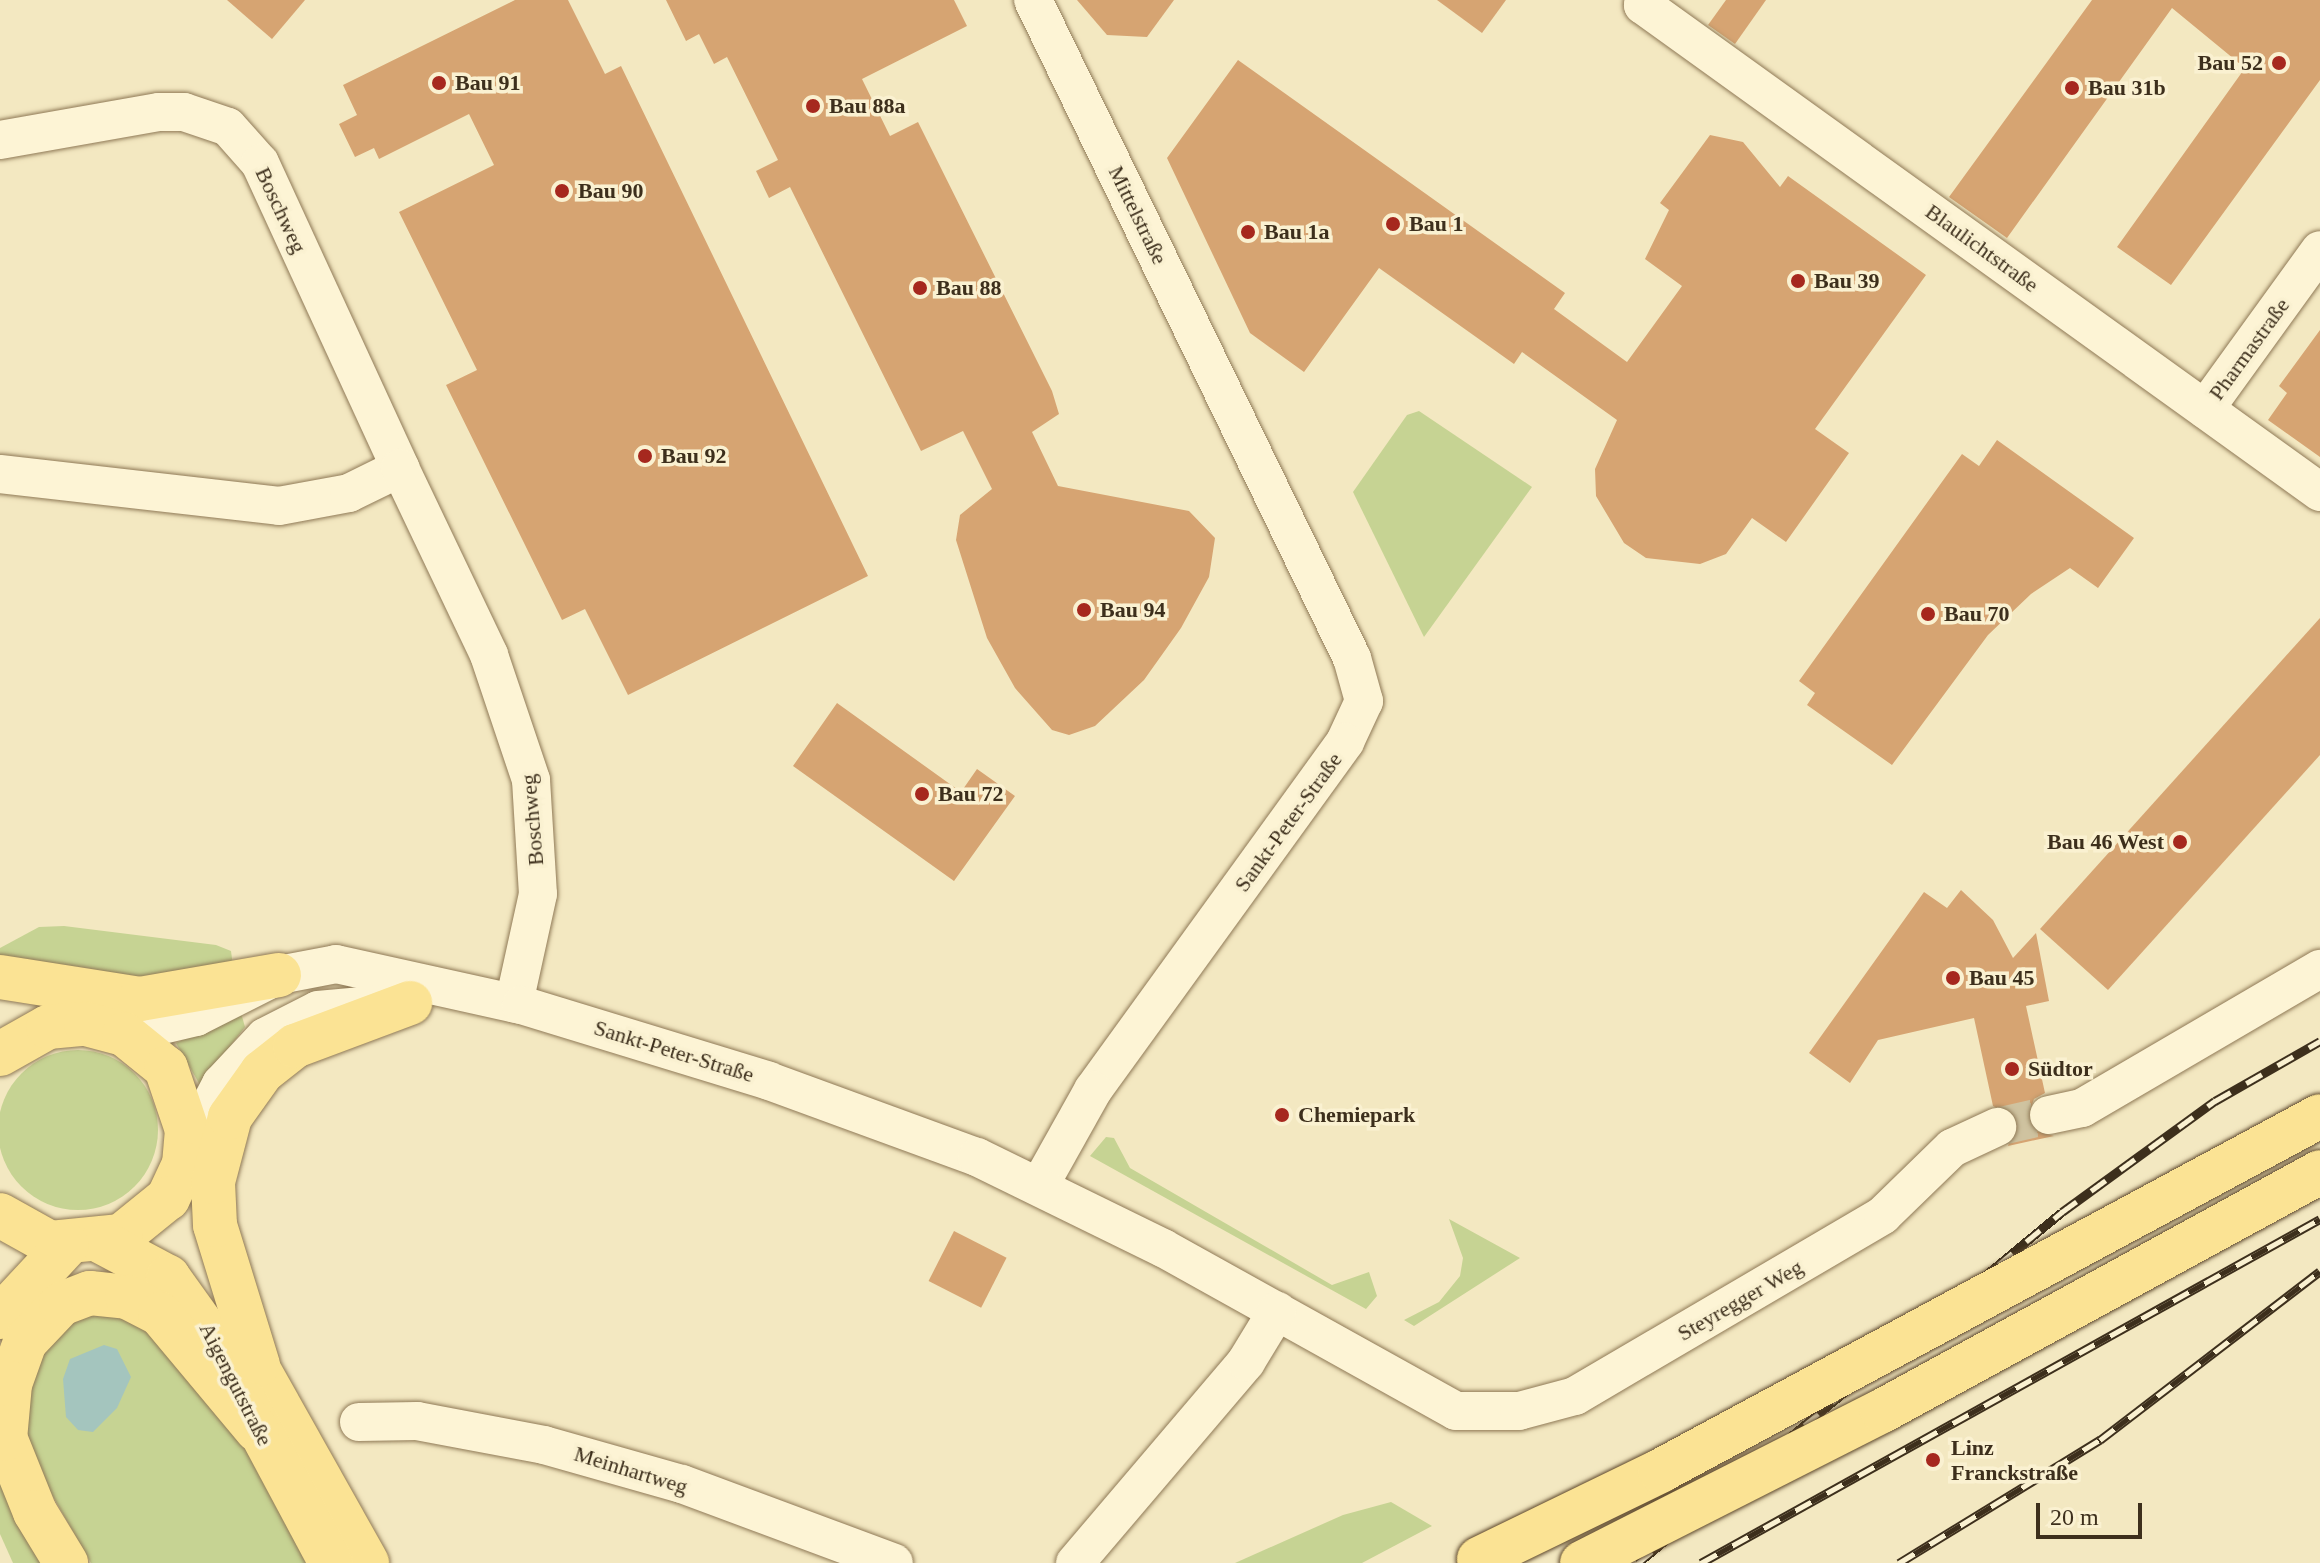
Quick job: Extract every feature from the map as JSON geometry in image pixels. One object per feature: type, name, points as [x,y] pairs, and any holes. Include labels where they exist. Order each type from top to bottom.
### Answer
[{"type":"main road","points":[[0,977],[140,999],[279,975]]},
{"type":"main road","points":[[0,1001],[71,1024],[124,1034],[172,1079],[186,1119],[183,1163],[200,1263],[258,1365]]},
{"type":"main road","points":[[258,1365],[215,1225],[213,1182],[230,1117],[262,1072],[295,1046],[410,1003]]},
{"type":"main road","points":[[0,1054],[36,1032],[71,1024]]},
{"type":"main road","points":[[1475,1561],[1660,1471],[2320,1116]]},
{"type":"main road","points":[[0,1317],[85,1244],[155,1213],[183,1163]]},
{"type":"main road","points":[[1582,1563],[1938,1381],[2320,1172]]},
{"type":"main road","name":"Aigengutstraße","points":[[0,1215],[36,1238],[85,1244],[154,1266],[190,1300],[331,1563]]},
{"type":"main road","points":[[66,1563],[35,1512],[2,1432],[10,1384],[25,1342],[61,1304],[90,1293],[127,1297],[160,1314],[257,1430]]},
{"type":"main road","name":"Aigengutstraße","points":[[258,1365],[367,1563]]},
{"type":"street","name":"Mittelstraße","points":[[1033,0],[1242,431]]},
{"type":"street","name":"Blaulichtstraße","points":[[1645,3],[2320,492]]},
{"type":"street","name":"Boschweg","points":[[0,140],[159,112],[184,112],[228,127],[260,163],[489,655],[531,780],[538,894],[499,1000]]},
{"type":"street","name":"Pharmastraße","points":[[2205,409],[2320,250]]},
{"type":"street","name":"Sankt-Peter-Straße","points":[[1040,1185],[1093,1090],[1345,742],[1364,701],[1352,658],[1242,431]]},
{"type":"street","points":[[0,474],[279,506],[349,493],[400,468]]},
{"type":"street","name":"Sankt-Peter-Straße","points":[[124,1034],[196,1017],[279,975],[349,964],[499,1000],[769,1081],[1040,1185],[1277,1311],[1456,1411]]},
{"type":"street","points":[[2049,1115],[2082,1108],[2320,969]]},
{"type":"street","points":[[183,1163],[221,1084],[265,1037],[336,1006],[499,1000]]},
{"type":"street","name":"Steyregger Weg","points":[[1456,1411],[1519,1411],[1575,1396],[1883,1215],[1952,1148],[1997,1127]]},
{"type":"street","points":[[1075,1563],[1246,1362],[1277,1311]]},
{"type":"street","name":"Meinhartweg","points":[[359,1422],[417,1421],[570,1451],[894,1563]]},
{"type":"green space","points":[[1419,411],[1532,487],[1424,637],[1353,492],[1407,415]]},
{"type":"green space","points":[[64,926],[216,945],[231,951],[233,966],[143,981],[0,960],[0,948],[39,927]]},
{"type":"green space","points":[[241,1013],[245,1027],[200,1085],[176,1043]]},
{"type":"green space","points":[[78,1050],[109,1056],[135,1073],[152,1099],[158,1130],[152,1161],[135,1187],[109,1204],[78,1210],[47,1204],[21,1187],[4,1161],[-2,1130],[4,1099],[21,1073],[47,1056]]},
{"type":"green space","points":[[1106,1137],[1114,1138],[1130,1168],[1332,1285],[1369,1272],[1377,1296],[1366,1309],[1090,1156]]},
{"type":"green space","points":[[1449,1219],[1520,1258],[1414,1326],[1404,1320],[1439,1302],[1460,1276],[1463,1258]]},
{"type":"green space","points":[[106,1309],[150,1327],[246,1443],[313,1563],[91,1563],[35,1465],[24,1419],[39,1344],[59,1322]]},
{"type":"green space","points":[[0,1483],[44,1563],[13,1563],[0,1534]]},
{"type":"green space","points":[[1391,1502],[1432,1526],[1362,1563],[1235,1563],[1343,1515]]},
{"type":"water","points":[[104,1345],[117,1349],[131,1377],[117,1408],[93,1432],[78,1430],[66,1417],[63,1379],[70,1359]]},
{"type":"building","points":[[227,0],[305,0],[272,39]]},
{"type":"building","points":[[515,0],[568,0],[605,74],[621,66],[868,576],[628,695],[585,609],[562,620],[446,385],[477,370],[399,212],[494,165],[469,114],[379,159],[374,148],[355,157],[339,124],[357,115],[343,85]]},
{"type":"building","points":[[666,0],[954,0],[967,26],[862,79],[890,136],[918,122],[1052,391],[1059,414],[1032,432],[1058,486],[1189,511],[1215,538],[1209,577],[1181,628],[1144,680],[1095,726],[1069,735],[1052,730],[1015,688],[987,638],[956,540],[960,515],[992,489],[963,431],[921,451],[790,187],[769,198],[756,171],[778,160],[727,57],[714,64],[699,34],[686,41]]},
{"type":"building","points":[[1077,0],[1174,0],[1147,37],[1107,35]]},
{"type":"building","points":[[1437,0],[1506,0],[1482,33]]},
{"type":"building","points":[[1726,0],[1766,0],[1735,44],[1708,25]]},
{"type":"building","points":[[2092,0],[2320,0],[2320,80],[2171,285],[2117,247],[2245,68],[2172,8],[2007,238],[1949,197]]},
{"type":"building","points":[[1238,60],[1565,293],[1554,309],[1627,362],[1682,286],[1645,259],[1669,210],[1660,203],[1710,135],[1743,142],[1780,187],[1788,176],[1926,275],[1815,429],[1849,453],[1786,542],[1752,518],[1726,554],[1700,564],[1646,558],[1624,543],[1596,496],[1595,469],[1617,420],[1522,352],[1514,364],[1379,268],[1304,372],[1250,333],[1167,158]]},
{"type":"building","points":[[2320,330],[2320,457],[2268,420],[2287,393],[2279,386]]},
{"type":"building","name":"Bau 70","points":[[1997,440],[2134,538],[2098,588],[2070,568],[2031,594],[1988,635],[1892,765],[1807,705],[1815,693],[1799,681],[1962,454],[1979,466]]},
{"type":"building","name":"Bau 46 West","points":[[2320,618],[2320,755],[2108,990],[2040,929]]},
{"type":"building","name":"Bau 72","points":[[837,703],[961,792],[977,769],[1015,796],[954,881],[793,766]]},
{"type":"building","name":"Bau 45","points":[[1961,890],[1993,920],[2013,958],[2036,933],[2049,1001],[2026,1006],[2045,1093],[2034,1099],[2027,1119],[2033,1130],[2054,1136],[2008,1146],[2017,1118],[1993,1106],[1974,1018],[1878,1040],[1850,1083],[1809,1053],[1924,892],[1947,908]]},
{"type":"building","points":[[954,1231],[1007,1258],[981,1308],[929,1281]]},
{"type":"tunnel","points":[[1997,1127],[2049,1115]]},
{"type":"railway","points":[[1638,1563],[2062,1212],[2215,1101],[2320,1041]]},
{"type":"railway","points":[[1701,1563],[2320,1219]]},
{"type":"railway","points":[[1899,1563],[2100,1440],[2320,1271]]},
{"type":"place","name":"Bau 52","points":[[2279,63]]},
{"type":"place","name":"Bau 91","points":[[439,83]]},
{"type":"place","name":"Bau 31b","points":[[2072,88]]},
{"type":"place","name":"Bau 88a","points":[[813,106]]},
{"type":"place","name":"Bau 90","points":[[562,191]]},
{"type":"place","name":"Bau 1","points":[[1393,224]]},
{"type":"place","name":"Bau 1a","points":[[1248,232]]},
{"type":"place","name":"Bau 39","points":[[1798,281]]},
{"type":"place","name":"Bau 88","points":[[920,288]]},
{"type":"place","name":"Bau 92","points":[[645,456]]},
{"type":"place","name":"Bau 94","points":[[1084,610]]},
{"type":"place","name":"Bau 70","points":[[1928,614]]},
{"type":"place","name":"Bau 72","points":[[922,794]]},
{"type":"place","name":"Bau 46 West","points":[[2180,842]]},
{"type":"place","name":"Bau 45","points":[[1953,978]]},
{"type":"place","name":"Südtor","points":[[2012,1069]]},
{"type":"place","name":"Chemiepark","points":[[1282,1115]]},
{"type":"place","name":"Linz Franckstraße","points":[[1933,1460]]}]
